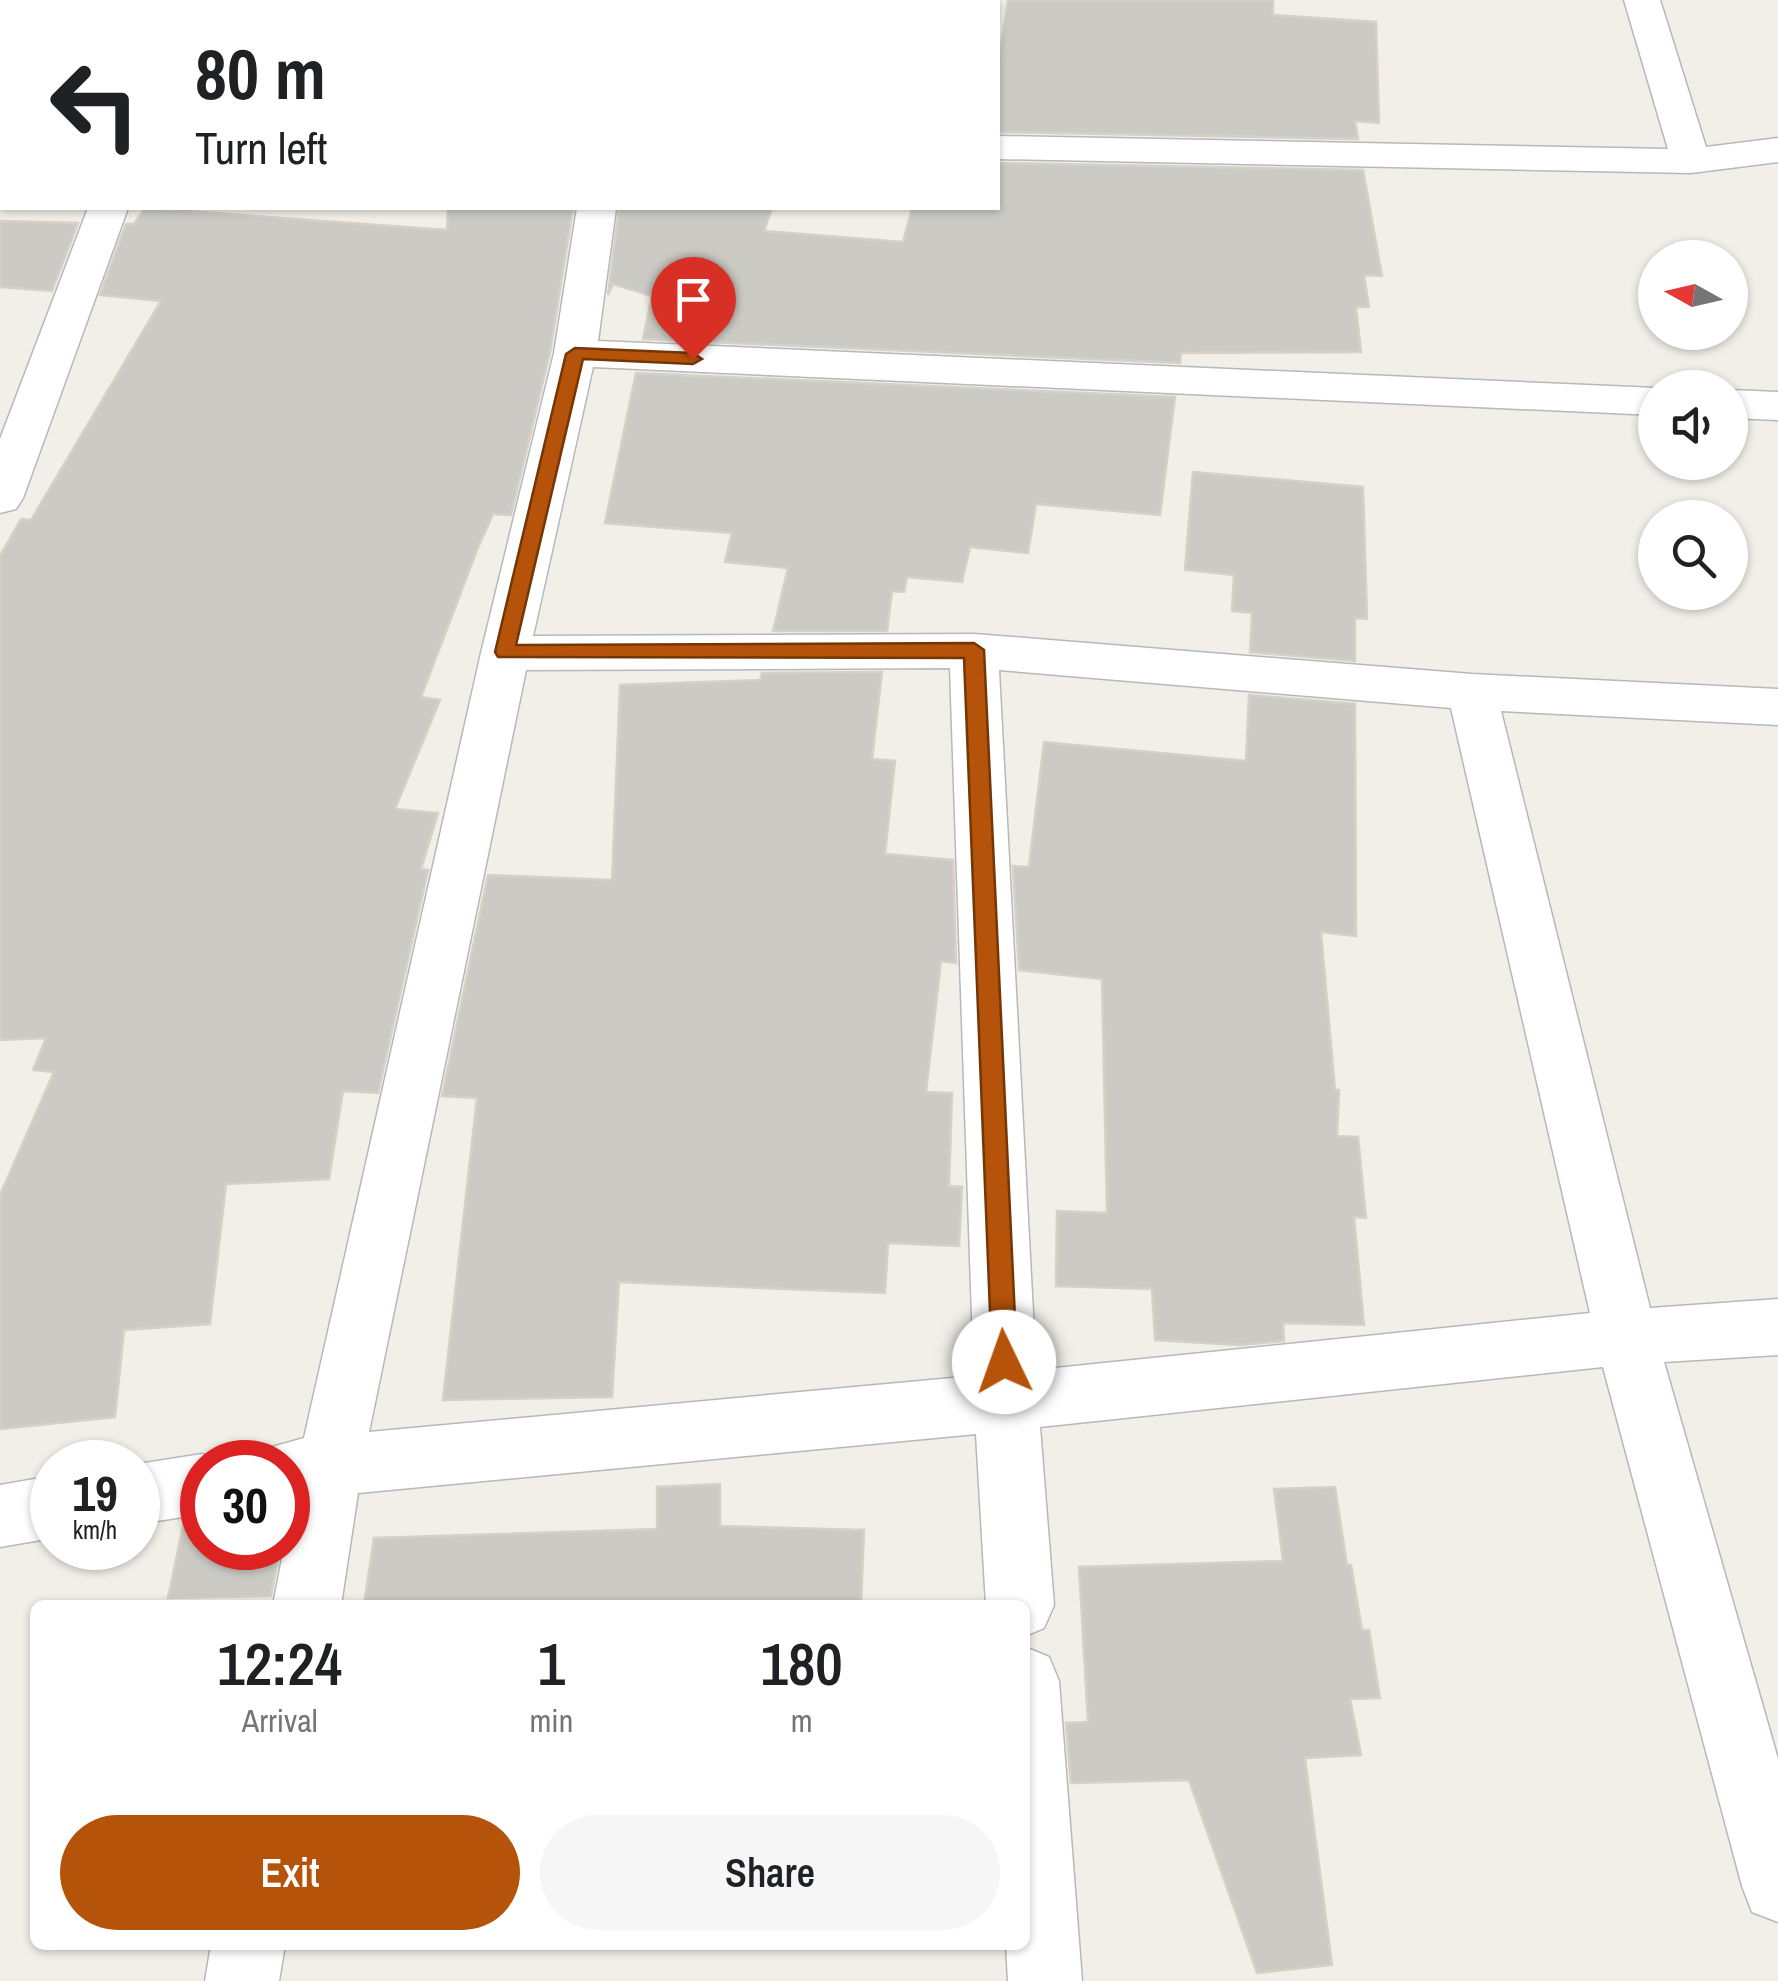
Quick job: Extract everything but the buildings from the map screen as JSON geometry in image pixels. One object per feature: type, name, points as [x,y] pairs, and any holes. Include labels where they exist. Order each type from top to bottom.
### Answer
[{"type":"street","points":[[1642,0],[1690,161]]},
{"type":"street","points":[[1000,148],[1690,161],[1778,150]]},
{"type":"street","points":[[0,498],[107,210]]},
{"type":"street","points":[[310,1463],[575,354],[596,210]]},
{"type":"street","points":[[575,354],[1638,400]]},
{"type":"street","points":[[1748,405],[1778,406]]},
{"type":"street","points":[[505,652],[974,650],[1472,692],[1778,707]]},
{"type":"street","points":[[974,650],[1006,1402],[1020,1600]]},
{"type":"street","points":[[1472,692],[1626,1337],[1778,1886]]},
{"type":"street","points":[[310,1467],[1006,1402],[1626,1337],[1778,1326]]},
{"type":"street","points":[[0,1516],[30,1511]]},
{"type":"street","points":[[306,1600],[307,1570]]},
{"type":"street","points":[[1030,1756],[1045,1981]]},
{"type":"street","points":[[242,1981],[247,1950]]},
{"type":"route","points":[[693,359],[575,354],[505,652],[974,650],[1004,1362]]}]
